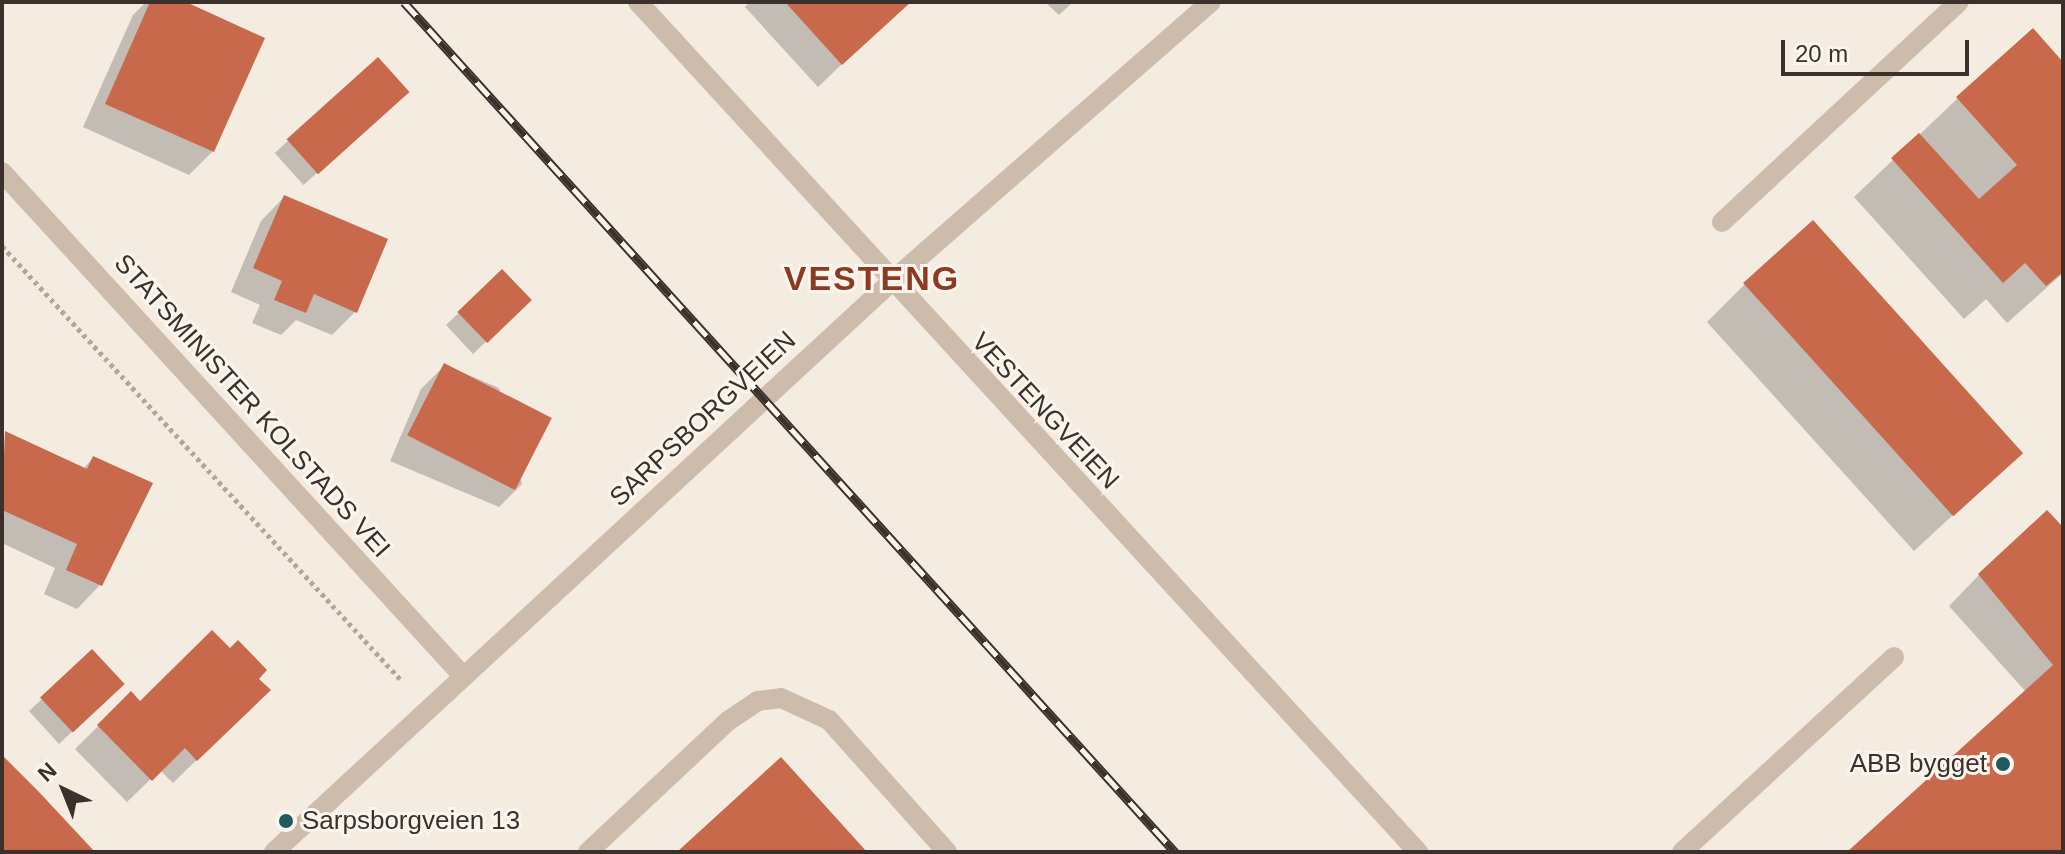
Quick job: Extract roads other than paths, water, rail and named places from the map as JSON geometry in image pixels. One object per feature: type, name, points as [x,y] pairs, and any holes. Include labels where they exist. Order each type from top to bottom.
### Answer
[{"type":"street","name":"VESTENGVEIEN","points":[[638,2],[891,282],[1418,852]]},
{"type":"street","name":"SARPSBORGVEIEN","points":[[274,852],[891,282],[1211,2]]},
{"type":"street","points":[[1722,222],[1959,2]]},
{"type":"street","name":"STATSMINISTER KOLSTADS VEI","points":[[2,172],[463,676]]},
{"type":"street","points":[[1682,852],[1894,657]]},
{"type":"street","points":[[588,852],[728,721],[758,701],[781,698],[829,720],[947,852]]},
{"type":"railway","points":[[404,2],[1175,852]]},
{"type":"place","name":"ABB bygget","points":[[2003,764]]},
{"type":"place","name":"Sarpsborgveien 13","points":[[286,821]]},
{"type":"district","name":"VESTENG","points":[[872,279]]}]
